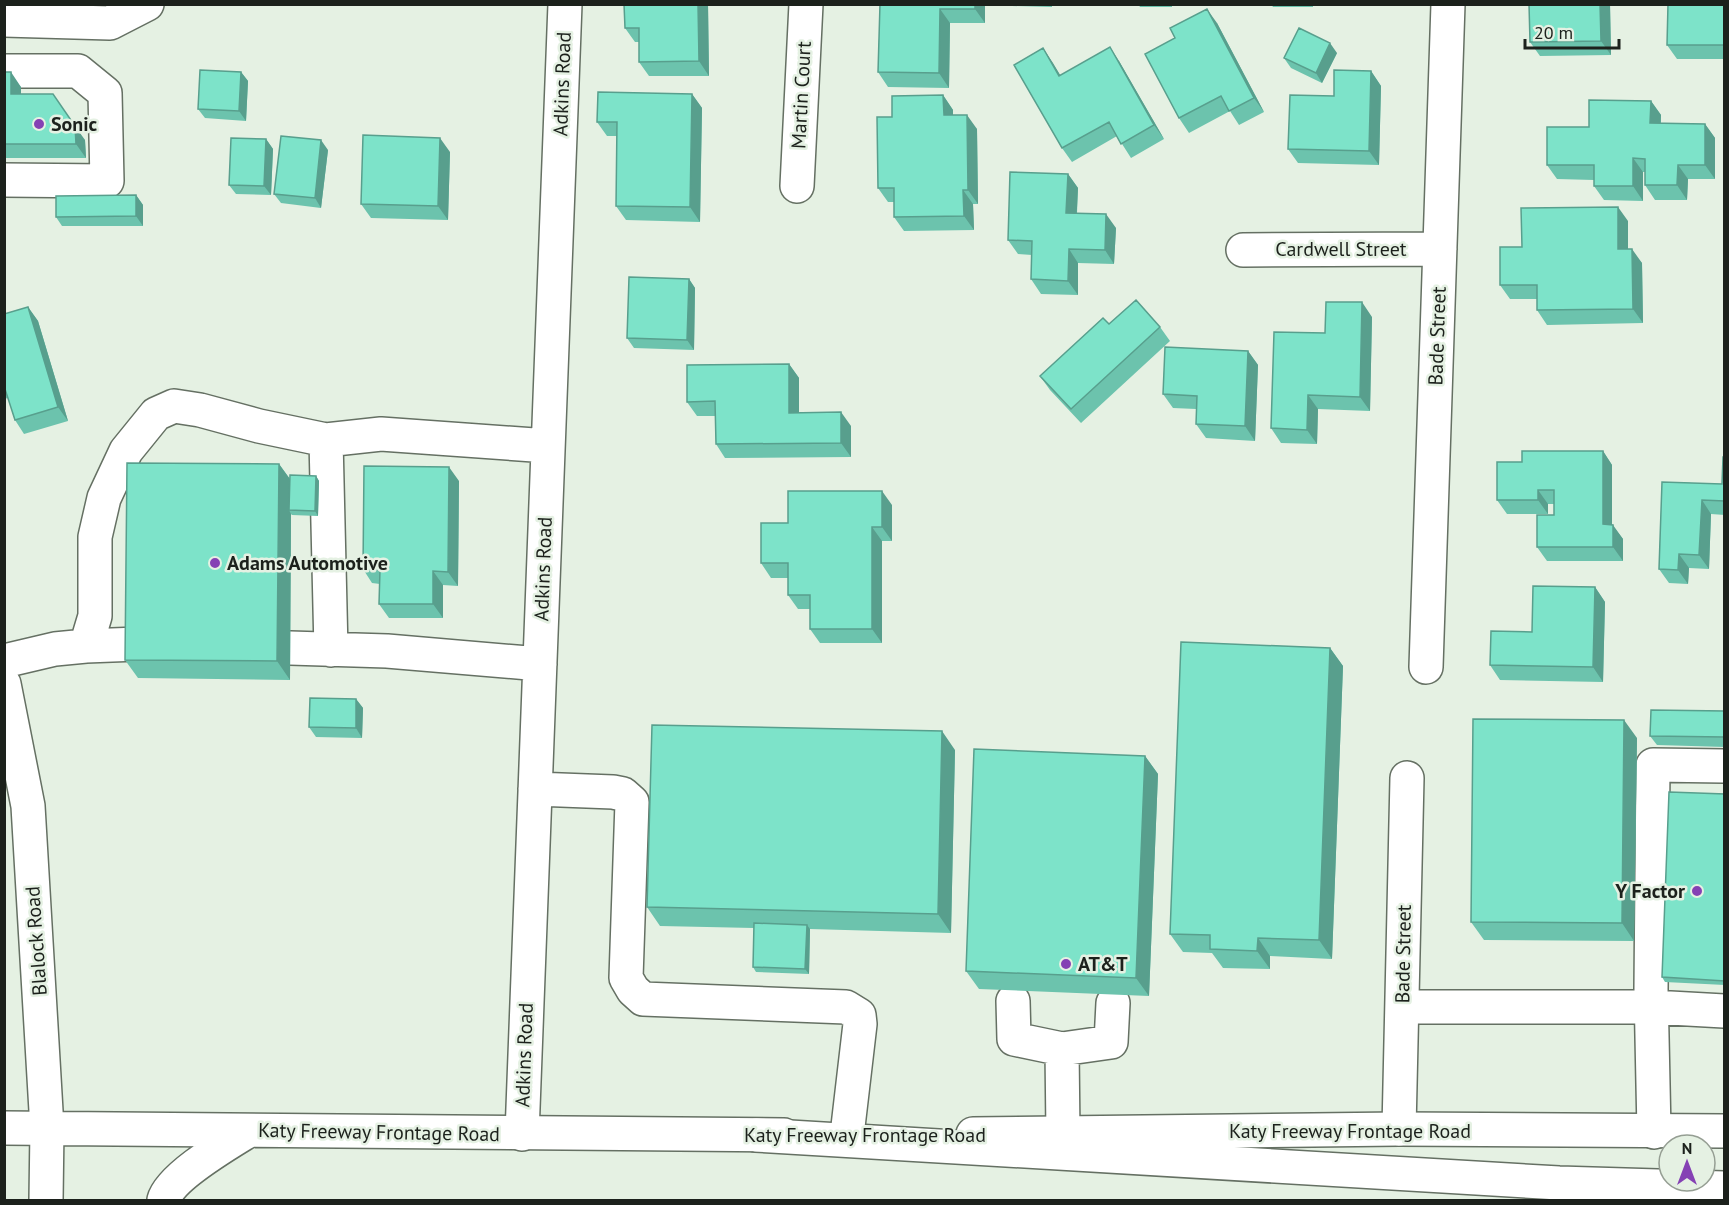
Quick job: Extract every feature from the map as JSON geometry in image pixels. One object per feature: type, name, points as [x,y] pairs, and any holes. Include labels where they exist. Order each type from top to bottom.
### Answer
[{"type":"main road","points":[[4,20],[110,23],[147,4]]},
{"type":"main road","name":"Adkins Road","points":[[522,1134],[565,4]]},
{"type":"main road","name":"Martin Court","points":[[797,186],[806,4]]},
{"type":"main road","name":"Bade Street","points":[[1426,668],[1448,4]]},
{"type":"main road","points":[[4,71],[78,71],[105,93],[106,181],[4,180]]},
{"type":"main road","name":"Cardwell Street","points":[[1243,250],[1440,249]]},
{"type":"main road","points":[[86,646],[95,616],[95,537],[104,498],[126,450],[156,414],[174,406],[192,408],[259,426],[326,440],[381,434],[548,446]]},
{"type":"main road","points":[[326,440],[331,650]]},
{"type":"main road","points":[[4,661],[55,649],[138,645]]},
{"type":"main road","points":[[290,648],[398,652],[540,664]]},
{"type":"main road","name":"Blalock Road","points":[[4,684],[28,806],[47,1128],[46,1200]]},
{"type":"main road","points":[[1654,1132],[1653,765],[1725,766]]},
{"type":"main road","name":"Bade Street","points":[[1399,1129],[1407,778]]},
{"type":"main road","points":[[535,789],[613,792],[623,794],[632,802],[626,978],[633,990],[643,999],[846,1007],[859,1015],[860,1024],[847,1135]]},
{"type":"main road","points":[[1013,1001],[1014,1039],[1062,1049],[1111,1042],[1113,1003]]},
{"type":"main road","points":[[1402,1007],[1652,1007],[1725,1011]]},
{"type":"main road","points":[[1062,1049],[1063,1134]]},
{"type":"main road","name":"Katy Freeway Frontage Road","points":[[4,1128],[756,1136],[1399,1129],[1725,1131]]},
{"type":"main road","points":[[164,1200],[166,1192],[200,1163],[248,1131]]},
{"type":"main road","points":[[756,1136],[1547,1182],[1725,1188]]},
{"type":"building","points":[[624,4],[698,4],[699,61],[639,62],[639,28],[625,28]]},
{"type":"building","points":[[880,4],[975,4],[975,9],[940,9],[939,73],[878,72]]},
{"type":"building","points":[[1529,4],[1600,4],[1601,41],[1530,42]]},
{"type":"building","points":[[1668,4],[1725,4],[1725,45],[1667,45]]},
{"type":"building","points":[[1207,9],[1254,98],[1229,111],[1221,96],[1179,118],[1145,54],[1175,38],[1170,28]]},
{"type":"building","points":[[1299,28],[1330,43],[1316,73],[1284,58]]},
{"type":"building","points":[[1110,47],[1154,125],[1121,144],[1109,122],[1062,148],[1014,65],[1043,48],[1059,76]]},
{"type":"building","points":[[200,70],[241,72],[239,111],[198,109]]},
{"type":"building","points":[[1334,70],[1371,71],[1369,151],[1288,149],[1290,95],[1334,96]]},
{"type":"building","name":"Sonic","points":[[4,72],[11,72],[11,94],[53,94],[75,126],[76,144],[4,144]]},
{"type":"building","points":[[598,92],[692,94],[690,207],[616,206],[617,122],[597,122]]},
{"type":"building","points":[[943,95],[944,115],[967,115],[968,190],[963,190],[964,216],[894,217],[894,188],[878,188],[877,117],[892,117],[892,96]]},
{"type":"building","points":[[1589,100],[1651,101],[1650,123],[1705,124],[1705,165],[1678,165],[1677,185],[1645,185],[1645,159],[1633,158],[1633,186],[1594,186],[1594,165],[1547,165],[1547,127],[1589,127]]},
{"type":"building","points":[[363,135],[440,138],[438,206],[361,204]]},
{"type":"building","points":[[281,136],[321,140],[315,198],[274,194]]},
{"type":"building","points":[[231,138],[266,139],[264,186],[229,185]]},
{"type":"building","points":[[1010,172],[1068,174],[1066,213],[1106,214],[1105,250],[1069,249],[1068,281],[1031,279],[1032,241],[1008,240]]},
{"type":"building","points":[[136,195],[136,216],[56,217],[56,196]]},
{"type":"building","points":[[1618,207],[1618,249],[1632,249],[1633,309],[1537,310],[1537,285],[1500,285],[1500,247],[1522,247],[1521,208]]},
{"type":"building","points":[[629,277],[689,279],[687,340],[627,338]]},
{"type":"building","points":[[1136,300],[1160,327],[1071,409],[1040,376],[1103,318],[1109,324]]},
{"type":"building","points":[[1326,302],[1362,302],[1360,397],[1308,395],[1307,430],[1271,428],[1274,332],[1325,333]]},
{"type":"building","points":[[28,307],[58,407],[15,420],[4,386],[4,314]]},
{"type":"building","points":[[1165,347],[1248,351],[1245,426],[1196,424],[1197,396],[1163,394]]},
{"type":"building","points":[[789,364],[789,413],[841,412],[841,443],[716,444],[715,401],[687,402],[687,365]]},
{"type":"building","points":[[1522,451],[1603,451],[1603,524],[1613,525],[1613,547],[1537,547],[1537,515],[1554,515],[1554,490],[1538,490],[1538,500],[1497,500],[1497,462],[1522,462]]},
{"type":"building","points":[[1723,457],[1725,457],[1725,501],[1702,500],[1699,555],[1679,554],[1678,570],[1659,569],[1662,482],[1722,484]]},
{"type":"building","name":"Adams Automotive","points":[[127,463],[279,464],[277,661],[125,660]]},
{"type":"building","points":[[364,466],[449,467],[448,572],[433,571],[433,604],[379,604],[380,570],[363,569]]},
{"type":"building","points":[[290,475],[316,476],[315,511],[289,510]]},
{"type":"building","points":[[788,491],[882,491],[882,527],[872,527],[872,629],[810,629],[810,595],[788,595],[788,563],[761,563],[761,523],[788,523]]},
{"type":"building","points":[[1533,586],[1595,587],[1593,667],[1490,665],[1491,631],[1532,632]]},
{"type":"building","points":[[1181,642],[1330,648],[1319,940],[1258,938],[1257,951],[1210,949],[1210,935],[1170,934]]},
{"type":"building","points":[[310,698],[356,699],[356,728],[309,727]]},
{"type":"building","points":[[1651,710],[1725,711],[1725,737],[1650,736]]},
{"type":"building","points":[[1473,719],[1624,720],[1622,923],[1471,922]]},
{"type":"building","points":[[652,725],[942,731],[938,914],[647,907]]},
{"type":"building","points":[[974,749],[1145,756],[1136,978],[966,971]]},
{"type":"building","name":"Y Factor","points":[[1669,792],[1725,794],[1725,981],[1662,977]]},
{"type":"building","points":[[754,923],[807,925],[805,969],[753,967]]},
{"type":"place","name":"Sonic","points":[[39,124]]},
{"type":"place","name":"Adams Automotive","points":[[215,563]]},
{"type":"place","name":"Y Factor","points":[[1697,891]]},
{"type":"place","name":"AT&T","points":[[1066,964]]}]
